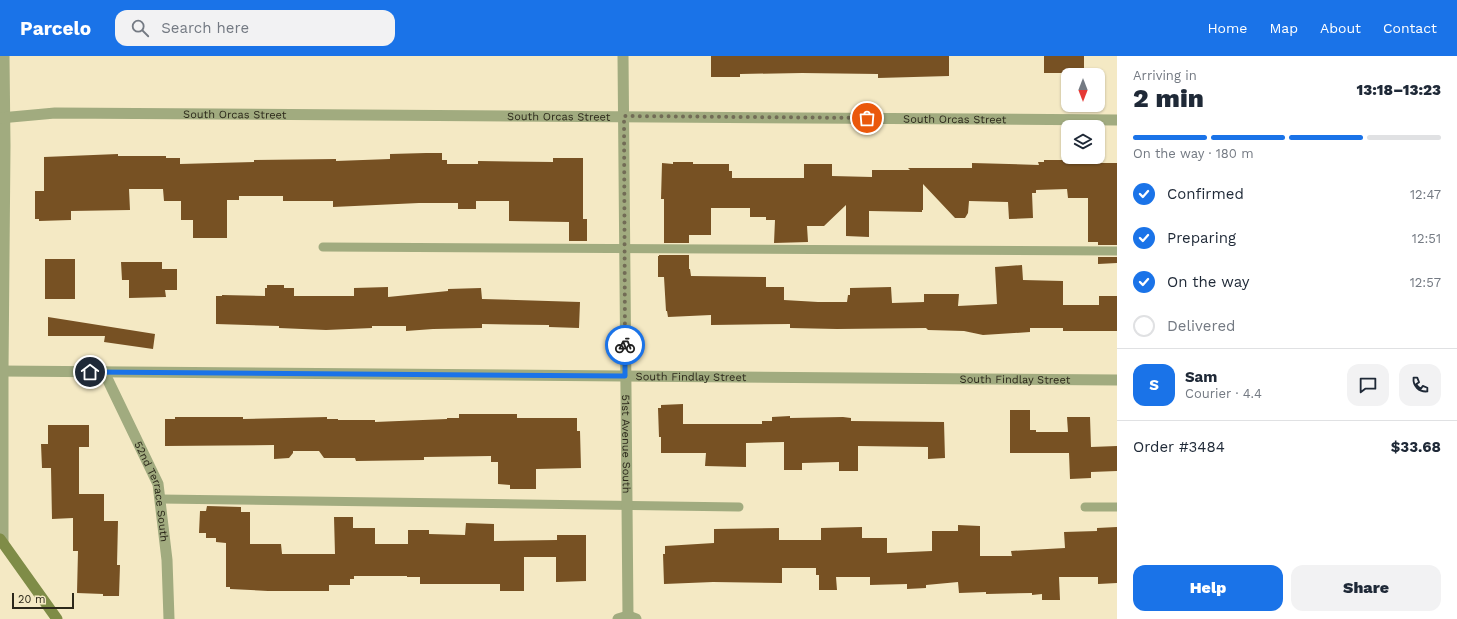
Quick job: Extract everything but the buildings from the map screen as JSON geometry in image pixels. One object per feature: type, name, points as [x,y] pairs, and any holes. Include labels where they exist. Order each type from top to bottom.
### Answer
[{"type":"main road","points":[[2,541],[57,619]]},
{"type":"street","points":[[2,541],[2,118],[4,56]]},
{"type":"street","name":"51st Avenue South","points":[[623,56],[627,618]]},
{"type":"street","name":"South Orcas Street","points":[[2,118],[55,113],[1117,120]]},
{"type":"street","name":"South Findlay Street","points":[[1,371],[1117,380]]},
{"type":"street","name":"52nd Terrace South","points":[[104,372],[158,484],[167,560],[169,619]]},
{"type":"lane","points":[[323,248],[1117,251]]},
{"type":"lane","points":[[160,498],[739,506]]},
{"type":"lane","points":[[1084,506],[1117,507]]},
{"type":"way so far","points":[[625,345],[624,116],[867,118]]},
{"type":"route","points":[[90,372],[625,376],[625,345]]}]
